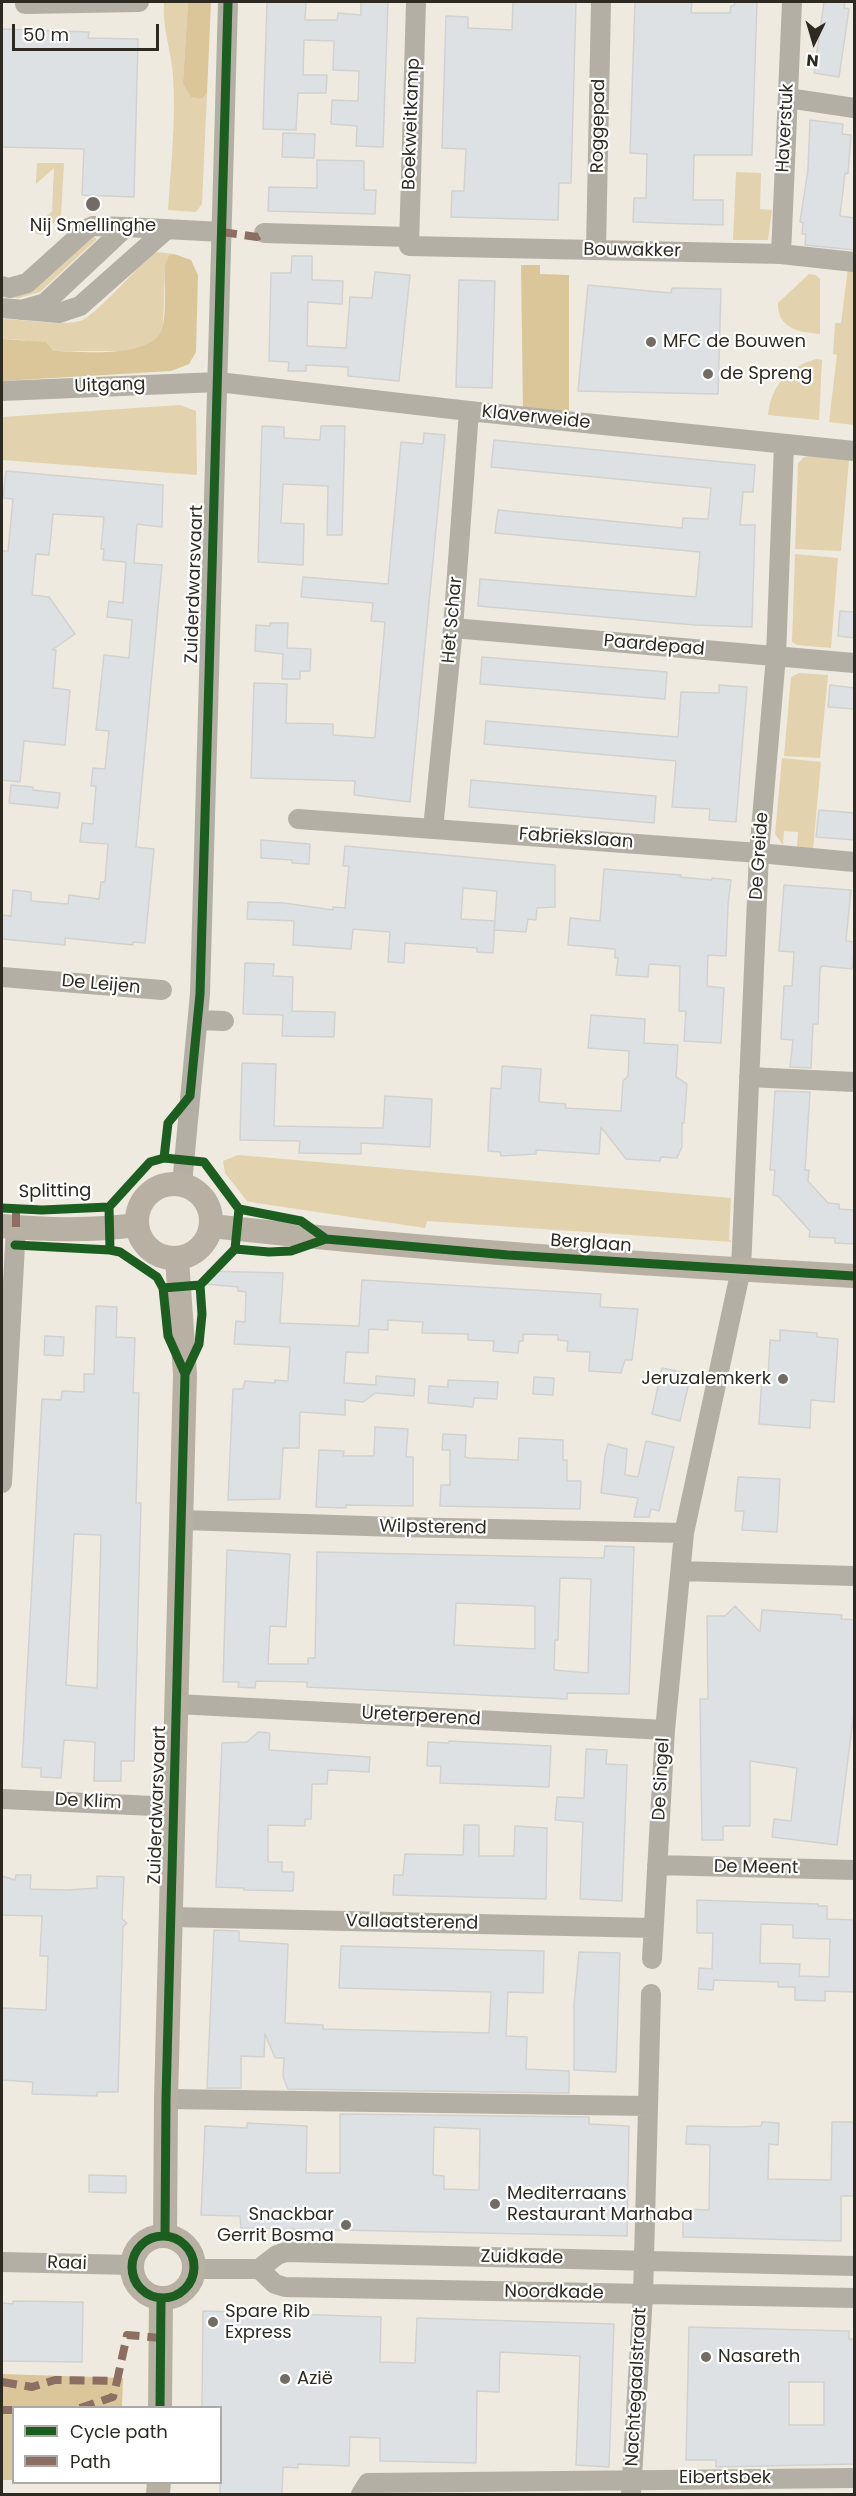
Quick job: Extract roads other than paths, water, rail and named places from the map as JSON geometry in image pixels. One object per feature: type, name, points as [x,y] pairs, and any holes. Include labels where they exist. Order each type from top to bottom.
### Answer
[{"type":"main road","points":[[168,1184],[182,1184],[195,1190],[205,1200],[211,1212],[212,1226],[208,1238],[200,1249],[189,1256],[177,1259],[163,1257],[150,1250],[141,1239],[137,1225],[138,1211],[144,1198],[155,1189],[168,1184]]},
{"type":"main road","name":"Splitting","points":[[8,1235],[137,1225]]},
{"type":"main road","name":"Berglaan","points":[[212,1226],[326,1239],[508,1255],[855,1276]]},
{"type":"main road","name":"Zuiderdwarsvaart","points":[[165,2236],[166,2099],[185,1374],[177,1259]]},
{"type":"main road","points":[[165,2236],[175,2238],[190,2251],[194,2269],[187,2287],[180,2294],[161,2299],[143,2291],[136,2284],[132,2265],[134,2255],[147,2241],[165,2236]]},
{"type":"main road","points":[[160,2406],[161,2299]]},
{"type":"street","points":[[25,4],[139,2]]},
{"type":"street","name":"Zuiderdwarsvaart","points":[[182,1184],[198,1020],[228,2]]},
{"type":"street","name":"Boekweitkamp","points":[[409,241],[416,2]]},
{"type":"street","name":"Roggepad","points":[[596,250],[602,2]]},
{"type":"street","name":"Haverstuk","points":[[781,254],[792,2]]},
{"type":"street","points":[[788,98],[855,108]]},
{"type":"street","points":[[2,286],[9,288],[27,283],[93,226],[222,232]]},
{"type":"street","points":[[18,308],[53,304],[131,227]]},
{"type":"street","points":[[18,308],[61,313],[80,306],[167,229]]},
{"type":"street","name":"Bouwakker","points":[[264,233],[596,250],[781,254],[855,262]]},
{"type":"street","name":"Uitgang","points":[[2,391],[218,382]]},
{"type":"street","name":"Klaverweide","points":[[218,382],[469,411],[855,451]]},
{"type":"street","name":"Het Schar","points":[[433,829],[453,628],[469,411]]},
{"type":"street","name":"De Greide","points":[[741,1269],[759,853],[776,657],[784,444]]},
{"type":"street","name":"Paardepad","points":[[453,628],[855,663]]},
{"type":"street","name":"Fabriekslaan","points":[[298,819],[855,862]]},
{"type":"street","name":"De Leijen","points":[[2,977],[162,990]]},
{"type":"street","points":[[198,1020],[224,1021]]},
{"type":"street","points":[[749,1077],[855,1082]]},
{"type":"street","points":[[2,1483],[8,1235]]},
{"type":"street","name":"De Singel","points":[[652,1959],[665,1730],[684,1533],[741,1269]]},
{"type":"street","name":"Wilpsterend","points":[[182,1520],[684,1533]]},
{"type":"street","points":[[681,1571],[855,1576]]},
{"type":"street","name":"Ureterperend","points":[[177,1704],[665,1730]]},
{"type":"street","name":"De Klim","points":[[2,1799],[175,1807]]},
{"type":"street","name":"De Meent","points":[[657,1865],[855,1870]]},
{"type":"street","name":"Vallaatsterend","points":[[171,1917],[653,1928]]},
{"type":"street","points":[[643,2295],[651,1994]]},
{"type":"street","points":[[166,2099],[647,2106]]},
{"type":"street","name":"Zuidkade","points":[[259,2269],[277,2255],[286,2252],[855,2266]]},
{"type":"street","name":"Raai","points":[[2,2262],[132,2265]]},
{"type":"street","points":[[194,2269],[259,2269]]},
{"type":"street","name":"Noordkade","points":[[259,2269],[275,2284],[285,2287],[855,2298]]},
{"type":"street","name":"Nachtegaalstraat","points":[[631,2487],[643,2295]]},
{"type":"street","name":"Eibertsbek","points":[[365,2489],[488,2481],[631,2487],[855,2478]]},
{"type":"place","name":"Nij Smellinghe","points":[[93,204]]},
{"type":"place","name":"MFC de Bouwen","points":[[651,342]]},
{"type":"place","name":"de Spreng","points":[[708,374]]},
{"type":"place","name":"Jeruzalemkerk","points":[[783,1379]]},
{"type":"place","name":"Mediterraans Restaurant Marhaba","points":[[495,2204]]},
{"type":"place","name":"Snackbar Gerrit Bosma","points":[[346,2225]]},
{"type":"place","name":"Spare Rib Express","points":[[213,2322]]},
{"type":"place","name":"Nasareth","points":[[706,2357]]},
{"type":"place","name":"Azië","points":[[285,2379]]}]
